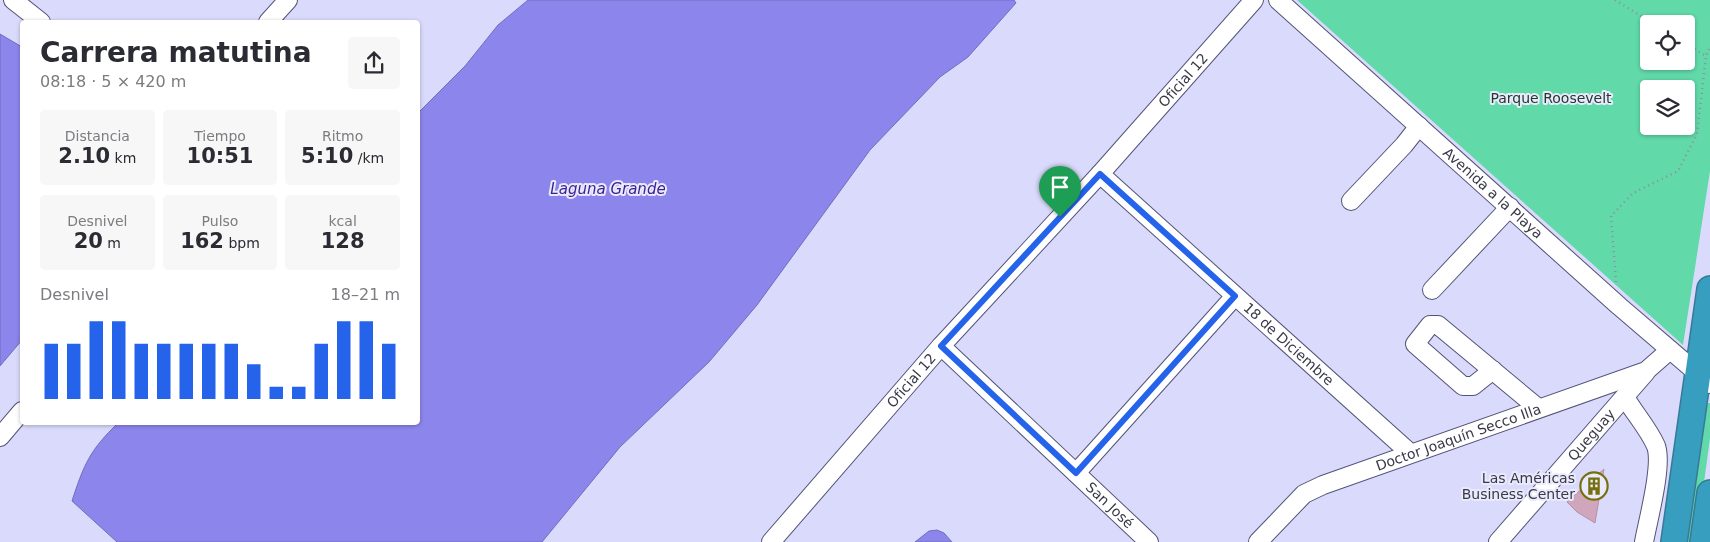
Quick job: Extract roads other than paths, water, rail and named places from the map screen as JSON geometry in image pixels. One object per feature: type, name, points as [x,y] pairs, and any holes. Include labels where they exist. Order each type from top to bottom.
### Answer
[{"type":"highway","points":[[1674,542],[1704,379],[1710,288]]},
{"type":"highway","points":[[1703,542],[1710,493]]},
{"type":"street","points":[[13,0],[38,20]]},
{"type":"street","points":[[270,20],[288,0]]},
{"type":"street","name":"Oficial 12","points":[[771,542],[941,346],[1100,174],[1254,0]]},
{"type":"street","name":"Avenida a la Playa","points":[[1278,0],[1619,306],[1704,379]]},
{"type":"street","points":[[1351,201],[1404,145],[1419,126]]},
{"type":"street","name":"18 de Diciembre","points":[[1100,174],[1410,453]]},
{"type":"street","points":[[1432,290],[1510,207]]},
{"type":"street","points":[[1076,473],[1235,296]]},
{"type":"street","name":"San José","points":[[941,346],[1149,542]]},
{"type":"street","name":"Doctor Joaquín Secco Illa","points":[[1258,542],[1304,494],[1410,453],[1646,371],[1670,350]]},
{"type":"street","points":[[1493,370],[1538,408]]},
{"type":"street","name":"Queguay","points":[[1498,542],[1646,371]]},
{"type":"street","points":[[1625,396],[1649,432],[1657,448],[1657,468],[1644,542]]},
{"type":"street","points":[[0,437],[20,413]]},
{"type":"water","name":"Laguna Grande","points":[[528,0],[1014,0],[1016,3],[968,57],[940,77],[870,150],[757,305],[709,362],[620,447],[542,542],[117,542],[72,501],[89,458],[101,441],[116,425],[420,425],[420,111],[465,66],[498,25]]},
{"type":"water","points":[[0,34],[20,46],[20,342],[0,366]]},
{"type":"water","points":[[937,530],[944,533],[952,542],[915,542],[929,531]]},
{"type":"place","name":"Las Américas Business Center","points":[[1594,486]]},
{"type":"park label","name":"Parque Roosevelt","points":[[1551,98]]}]
